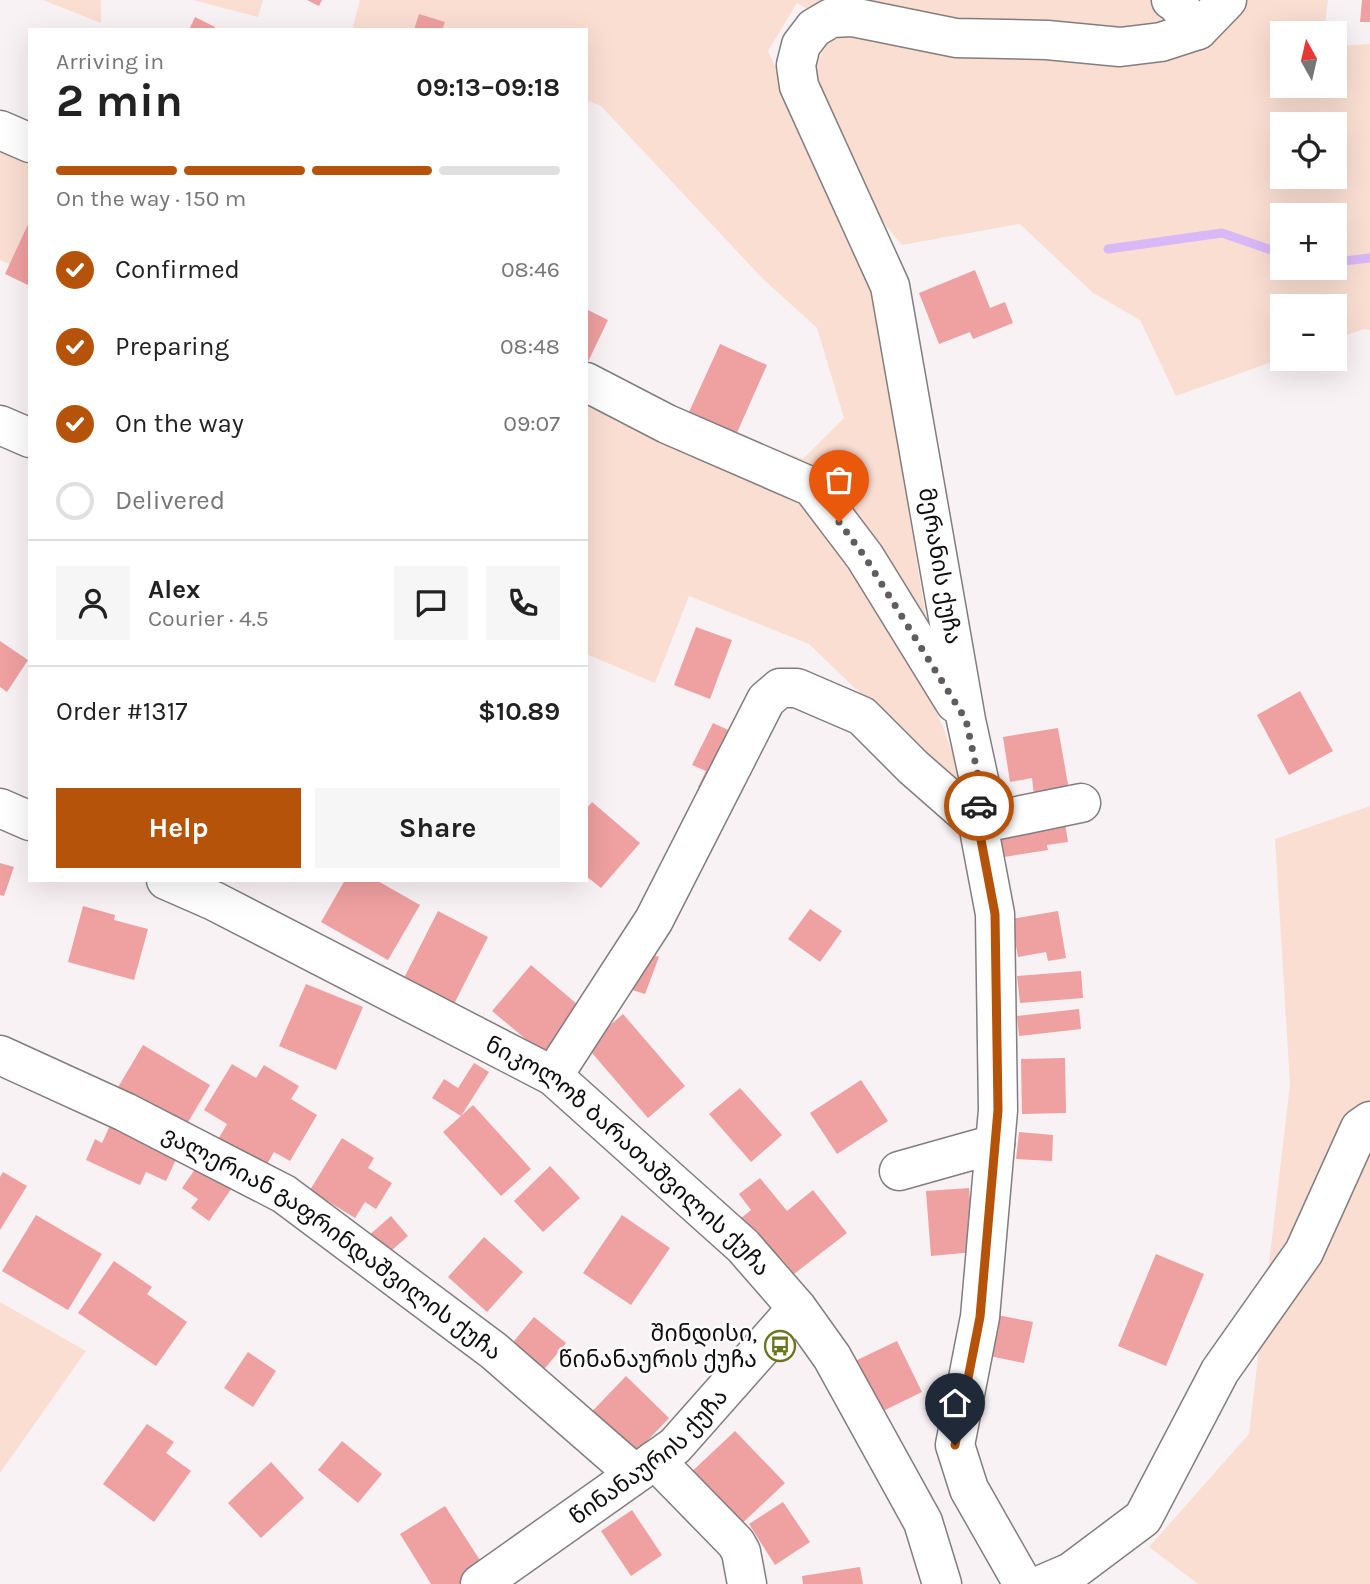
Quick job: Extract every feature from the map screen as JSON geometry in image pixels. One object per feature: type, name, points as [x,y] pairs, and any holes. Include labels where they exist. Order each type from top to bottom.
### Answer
[{"type":"street","points":[[1171,0],[1198,30]]},
{"type":"street","name":"მერანის ქუჩა","points":[[1023,1584],[969,1489],[955,1445],[980,1317],[998,1110],[995,914],[978,824],[981,789],[966,720],[890,286],[799,86],[796,65],[801,46],[814,28],[831,18],[852,17],[956,38],[1047,40],[1120,47],[1161,42],[1198,30],[1227,0]]},
{"type":"street","points":[[0,130],[28,142]]},
{"type":"street","points":[[588,383],[667,424],[812,487],[865,557],[966,720]]},
{"type":"street","points":[[0,425],[28,437]]},
{"type":"street","points":[[553,1076],[654,920],[766,700],[780,688],[797,688],[862,716],[913,767],[978,824],[1081,803]]},
{"type":"street","points":[[0,808],[28,820]]},
{"type":"street","name":"ნიკოლოზ ბარათაშვილის ქუჩა","points":[[176,882],[221,891],[553,1076],[743,1246],[797,1308],[832,1357],[923,1522],[942,1584]]},
{"type":"street","name":"ვალერიან გაფრინდაშვილის ქუჩა","points":[[0,1055],[125,1112],[284,1194],[645,1467],[736,1543],[741,1552],[747,1584]]},
{"type":"street","points":[[1044,1584],[1071,1572],[1143,1518],[1220,1371],[1304,1252],[1360,1128],[1370,1121]]},
{"type":"street","points":[[899,1171],[995,1144]]},
{"type":"street","name":"წინანაურის ქუჩა","points":[[480,1584],[675,1446],[797,1308]]},
{"type":"shaded area","points":[[43,0],[101,0],[101,23]]},
{"type":"shaded area","points":[[193,0],[263,0],[258,17]]},
{"type":"shaded area","points":[[360,0],[1328,0],[1325,21],[1270,21],[1270,98],[1348,98],[1348,45],[1370,44],[1370,330],[1364,329],[1347,335],[1347,294],[1270,294],[1270,363],[1176,396],[1140,320],[1093,293],[1020,224],[902,245],[881,220],[810,77],[829,40],[850,32],[797,3],[768,51],[870,272],[928,631],[908,649],[943,727],[968,797],[809,644],[689,596],[655,683],[588,655],[588,367],[670,409],[803,459],[844,418],[817,328],[761,277],[601,106],[588,101],[588,28],[353,28]]},
{"type":"shaded area","points":[[0,149],[28,161],[28,272],[0,260]]},
{"type":"shaded area","points":[[1370,806],[1370,1584],[1198,1584],[1149,1547],[1249,1434],[1290,1084],[1275,839]]},
{"type":"shaded area","points":[[0,1302],[86,1351],[0,1473]]},
{"type":"building","points":[[307,0],[322,0],[319,6]]},
{"type":"building","points":[[1362,0],[1370,0],[1370,22],[1360,22]]},
{"type":"building","points":[[419,14],[445,22],[443,28],[415,28]]},
{"type":"building","points":[[195,17],[215,27],[215,28],[190,28]]},
{"type":"building","points":[[28,224],[28,285],[5,274]]},
{"type":"building","points":[[975,270],[990,308],[1005,302],[1013,323],[973,339],[970,332],[939,344],[919,293]]},
{"type":"building","points":[[588,310],[608,320],[588,362]]},
{"type":"building","points":[[720,344],[767,365],[732,444],[684,423]]},
{"type":"building","points":[[696,627],[732,640],[710,699],[674,685]]},
{"type":"building","points":[[0,641],[28,660],[7,692],[0,687]]},
{"type":"building","points":[[1300,691],[1333,751],[1289,775],[1257,715]]},
{"type":"building","points":[[713,723],[735,733],[707,792],[698,787],[706,771],[692,765]]},
{"type":"building","points":[[1058,728],[1069,790],[1034,795],[1032,778],[1010,782],[1003,737]]},
{"type":"building","points":[[592,802],[640,843],[601,888],[588,878],[588,807]]},
{"type":"building","points":[[1064,816],[1068,842],[1047,845],[1048,850],[998,858],[993,828]]},
{"type":"building","points":[[0,863],[14,867],[4,896],[0,895]]},
{"type":"building","points":[[344,882],[380,882],[420,905],[388,960],[321,922]]},
{"type":"building","points":[[83,906],[115,915],[114,920],[148,929],[134,980],[68,962]]},
{"type":"building","points":[[810,909],[842,931],[820,962],[788,939]]},
{"type":"building","points":[[438,911],[488,937],[454,1004],[404,978]]},
{"type":"building","points":[[1058,911],[1066,958],[1048,961],[1046,952],[1018,957],[1011,919]]},
{"type":"building","points":[[644,951],[659,957],[645,994],[629,989]]},
{"type":"building","points":[[531,965],[584,1010],[545,1055],[492,1011]]},
{"type":"building","points":[[1081,971],[1083,998],[1020,1003],[1017,976]]},
{"type":"building","points":[[306,984],[363,1007],[336,1070],[279,1046]]},
{"type":"building","points":[[1079,1009],[1081,1029],[1019,1036],[1017,1016]]},
{"type":"building","points":[[623,1014],[685,1086],[648,1118],[586,1046]]},
{"type":"building","points":[[143,1045],[210,1085],[184,1129],[117,1089]]},
{"type":"building","points":[[1065,1058],[1066,1113],[1022,1114],[1021,1059]]},
{"type":"building","points":[[474,1063],[489,1072],[461,1116],[432,1098],[444,1079],[458,1088]]},
{"type":"building","points":[[232,1064],[256,1078],[264,1065],[299,1086],[291,1099],[317,1115],[290,1161],[274,1152],[263,1171],[216,1143],[227,1124],[204,1110]]},
{"type":"building","points":[[861,1080],[888,1121],[837,1154],[810,1113]]},
{"type":"building","points":[[740,1088],[782,1135],[751,1162],[709,1114]]},
{"type":"building","points":[[473,1105],[531,1169],[501,1196],[443,1132]]},
{"type":"building","points":[[112,1121],[180,1151],[166,1181],[146,1172],[140,1185],[86,1160],[95,1139],[102,1143]]},
{"type":"building","points":[[1019,1132],[1053,1135],[1052,1161],[1016,1159]]},
{"type":"building","points":[[342,1138],[374,1158],[368,1168],[392,1183],[376,1209],[365,1202],[355,1218],[310,1190]]},
{"type":"building","points":[[200,1162],[234,1185],[209,1221],[191,1208],[198,1199],[182,1188]]},
{"type":"building","points":[[550,1166],[580,1198],[543,1232],[514,1201]]},
{"type":"building","points":[[3,1172],[27,1186],[0,1230],[0,1177]]},
{"type":"building","points":[[760,1178],[787,1211],[813,1190],[847,1233],[794,1274],[781,1258],[769,1267],[735,1223],[751,1210],[739,1194]]},
{"type":"building","points":[[969,1188],[974,1252],[931,1256],[926,1191]]},
{"type":"building","points":[[36,1215],[102,1254],[68,1310],[2,1271]]},
{"type":"building","points":[[622,1215],[670,1248],[631,1305],[583,1273]]},
{"type":"building","points":[[391,1216],[408,1236],[384,1257],[367,1237]]},
{"type":"building","points":[[484,1237],[523,1272],[487,1312],[448,1277]]},
{"type":"building","points":[[1156,1254],[1204,1274],[1166,1366],[1118,1346]]},
{"type":"building","points":[[114,1261],[152,1287],[147,1294],[187,1322],[156,1366],[78,1313]]},
{"type":"building","points":[[997,1315],[1033,1322],[1024,1363],[989,1356]]},
{"type":"building","points":[[534,1317],[566,1343],[541,1373],[509,1347]]},
{"type":"building","points":[[897,1341],[922,1392],[881,1412],[855,1361]]},
{"type":"building","points":[[248,1352],[276,1371],[253,1407],[224,1388]]},
{"type":"building","points":[[626,1376],[669,1418],[625,1464],[581,1423]]},
{"type":"building","points":[[147,1424],[174,1442],[166,1453],[191,1471],[154,1522],[103,1484]]},
{"type":"building","points":[[735,1431],[785,1483],[733,1532],[684,1479]]},
{"type":"building","points":[[342,1441],[382,1474],[358,1503],[318,1470]]},
{"type":"building","points":[[271,1462],[304,1498],[261,1538],[228,1503]]},
{"type":"building","points":[[783,1502],[810,1542],[775,1565],[749,1524]]},
{"type":"building","points":[[445,1506],[485,1568],[459,1584],[431,1584],[400,1534]]},
{"type":"building","points":[[632,1510],[662,1555],[631,1576],[601,1531]]},
{"type":"building","points":[[860,1567],[863,1584],[803,1584],[802,1576]]},
{"type":"waterway","points":[[1108,249],[1222,233],[1270,250]]},
{"type":"waterway","points":[[1347,261],[1370,258]]},
{"type":"way so far","points":[[839,522],[865,557],[966,720],[981,789],[979,806]]},
{"type":"place","name":"შინდისი, წინანაურის ქუჩა","points":[[780,1346]]},
{"type":"route","points":[[955,1445],[980,1317],[998,1110],[995,914],[978,824],[979,806]]}]
